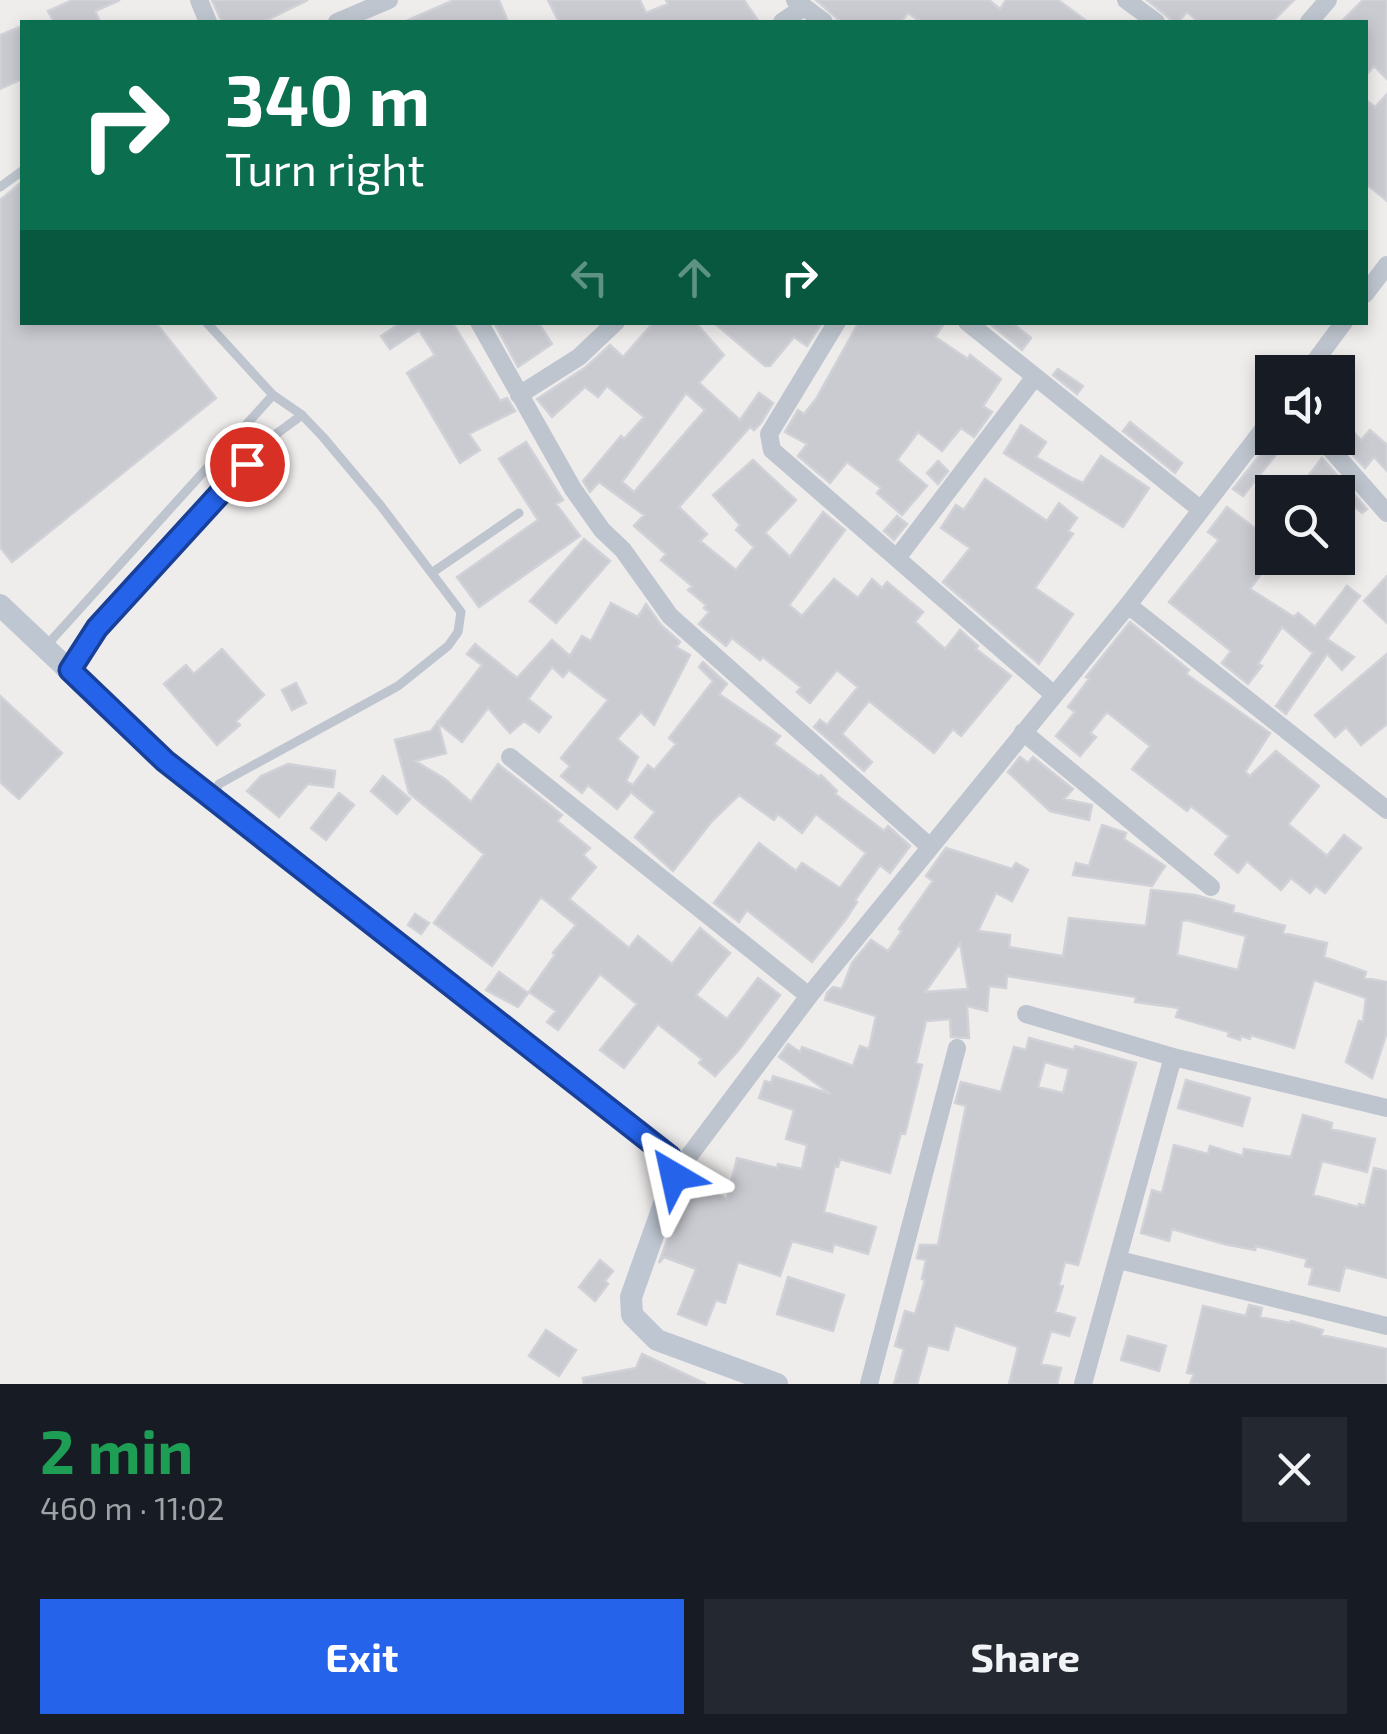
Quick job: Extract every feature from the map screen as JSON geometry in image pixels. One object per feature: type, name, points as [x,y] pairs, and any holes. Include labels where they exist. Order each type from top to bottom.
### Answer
[{"type":"street","points":[[342,20],[389,0]]},
{"type":"street","points":[[1126,0],[1153,20]]},
{"type":"street","points":[[1311,20],[1328,0]]},
{"type":"street","points":[[800,4],[821,20]]},
{"type":"street","points":[[1368,290],[1387,264]]},
{"type":"street","points":[[481,325],[573,489],[670,616],[929,846]]},
{"type":"street","points":[[519,395],[579,357],[613,325]]},
{"type":"street","points":[[835,325],[769,434],[772,450],[1053,694]]},
{"type":"street","points":[[972,325],[1200,509]]},
{"type":"street","points":[[1320,355],[1342,325]]},
{"type":"street","points":[[897,558],[1034,378]]},
{"type":"street","points":[[777,1384],[725,1376],[656,1340],[632,1315],[631,1298],[674,1176],[809,996],[1128,605],[1255,439]]},
{"type":"street","points":[[1336,455],[1387,514]]},
{"type":"street","points":[[0,605],[165,761],[670,1157],[674,1176]]},
{"type":"street","points":[[1128,605],[1387,810]]},
{"type":"street","points":[[1023,732],[1211,887]]},
{"type":"street","points":[[510,756],[809,996]]},
{"type":"street","points":[[1026,1014],[1173,1057],[1387,1108]]},
{"type":"street","points":[[869,1384],[956,1048]]},
{"type":"street","points":[[1083,1384],[1173,1057]]},
{"type":"street","points":[[1119,1260],[1387,1326]]},
{"type":"lane","points":[[209,325],[272,394],[302,416],[381,506],[461,612],[458,632],[448,646],[398,686],[219,784],[212,797]]},
{"type":"lane","points":[[46,646],[272,394]]},
{"type":"lane","points":[[70,670],[97,628],[272,437],[302,416]]},
{"type":"lane","points":[[433,572],[519,514]]},
{"type":"building","points":[[73,0],[120,0],[95,11],[99,20],[53,20],[48,11]]},
{"type":"building","points":[[212,0],[308,0],[267,20],[221,20]]},
{"type":"building","points":[[454,0],[499,0],[507,20],[409,20]]},
{"type":"building","points":[[548,0],[640,0],[646,13],[668,4],[666,0],[744,0],[758,20],[558,20]]},
{"type":"building","points":[[816,0],[989,0],[1000,9],[1006,0],[1058,0],[1085,20],[918,20],[908,13],[903,20],[839,20]]},
{"type":"building","points":[[1147,0],[1294,0],[1274,20],[1197,20],[1187,12],[1180,20],[1172,20]]},
{"type":"building","points":[[1363,0],[1387,0],[1387,79],[1374,66],[1368,73],[1368,20],[1343,20]]},
{"type":"building","points":[[20,27],[20,80],[0,89],[0,35]]},
{"type":"building","points":[[1387,94],[1387,201],[1368,185],[1368,101],[1375,107]]},
{"type":"building","points":[[20,184],[20,325],[157,325],[216,398],[12,562],[0,547],[0,200]]},
{"type":"building","points":[[398,325],[454,325],[500,401],[507,398],[515,411],[469,434],[480,450],[460,463],[407,373],[435,355],[419,330],[390,349],[381,336]]},
{"type":"building","points":[[496,325],[540,325],[552,344],[518,367]]},
{"type":"building","points":[[651,325],[698,325],[724,355],[699,383],[740,420],[759,393],[773,403],[761,423],[754,430],[750,427],[679,507],[707,534],[700,541],[736,570],[754,547],[736,530],[740,525],[713,495],[753,460],[796,500],[765,533],[790,557],[823,512],[828,516],[845,530],[789,605],[802,616],[834,579],[858,598],[872,579],[882,588],[887,582],[923,612],[915,622],[945,649],[960,630],[978,646],[976,649],[1011,676],[961,736],[953,729],[934,753],[869,701],[842,734],[872,762],[864,771],[814,727],[820,720],[827,725],[858,687],[837,670],[810,703],[797,692],[801,687],[763,657],[760,660],[732,638],[726,646],[699,624],[709,612],[704,608],[706,605],[688,590],[692,586],[661,560],[666,554],[634,526],[644,515],[599,482],[590,492],[583,481],[621,436],[624,439],[644,417],[607,386],[598,397],[585,387],[552,417],[537,399],[586,367],[610,345],[623,357]],"holes":[[[686,393],[705,410],[634,492],[622,482]]]},
{"type":"building","points":[[717,325],[820,325],[807,346],[794,337],[770,366],[765,366]]},
{"type":"building","points":[[857,325],[943,325],[935,337],[968,359],[970,355],[1001,379],[983,406],[992,412],[974,437],[961,428],[942,451],[918,432],[897,460],[927,486],[902,515],[877,493],[881,488],[847,462],[830,483],[798,456],[807,444],[785,432],[798,410],[804,414]]},
{"type":"building","points":[[992,325],[1015,325],[1031,338],[1022,350]]},
{"type":"building","points":[[1058,369],[1083,386],[1077,394],[1053,375]]},
{"type":"building","points":[[1130,422],[1182,463],[1175,473],[1123,431]]},
{"type":"building","points":[[1021,425],[1046,442],[1036,457],[1074,479],[1083,483],[1101,456],[1149,488],[1123,527],[1004,453]]},
{"type":"building","points":[[1370,430],[1387,445],[1387,471],[1374,457],[1365,468],[1353,455],[1355,434],[1361,440]]},
{"type":"building","points":[[526,442],[563,500],[556,504],[580,536],[479,607],[457,577],[538,520],[499,459]]},
{"type":"building","points":[[1260,455],[1276,455],[1260,475],[1255,475],[1243,496],[1233,489]]},
{"type":"building","points":[[1322,458],[1337,475],[1309,475]]},
{"type":"building","points":[[938,461],[948,471],[938,484],[927,473]]},
{"type":"building","points":[[985,479],[1047,521],[1059,503],[1077,518],[1068,531],[1073,534],[1035,588],[1073,614],[1039,664],[943,582],[970,548],[941,528],[956,505],[964,510]]},
{"type":"building","points":[[1355,495],[1367,509],[1362,513],[1355,507]]},
{"type":"building","points":[[1227,507],[1255,528],[1255,575],[1260,575],[1250,589],[1294,617],[1298,613],[1315,627],[1347,586],[1360,596],[1327,639],[1354,657],[1342,670],[1327,654],[1286,714],[1276,706],[1313,653],[1282,627],[1248,684],[1222,663],[1231,651],[1169,602],[1219,540],[1208,532]]},
{"type":"building","points":[[897,516],[907,524],[894,540],[884,531]]},
{"type":"building","points":[[584,539],[610,561],[556,623],[530,601]]},
{"type":"building","points":[[1387,576],[1387,623],[1364,601]]},
{"type":"building","points":[[611,603],[638,617],[646,604],[680,642],[676,647],[690,655],[654,725],[641,712],[617,739],[638,757],[626,781],[633,785],[648,765],[654,770],[676,744],[669,738],[713,681],[699,667],[703,662],[727,684],[719,694],[780,736],[774,744],[821,775],[837,791],[835,794],[884,831],[888,826],[910,846],[890,873],[880,865],[846,919],[812,962],[747,910],[739,922],[714,903],[759,843],[796,871],[802,863],[840,888],[866,853],[816,814],[802,833],[778,814],[774,820],[739,795],[712,821],[673,871],[635,837],[655,812],[631,792],[617,809],[588,785],[582,793],[561,776],[570,766],[561,758],[608,700],[569,670],[563,677],[552,667],[528,699],[551,717],[539,732],[524,721],[510,733],[488,708],[462,742],[438,723],[446,753],[415,761],[445,779],[471,802],[498,764],[562,815],[557,821],[590,848],[583,855],[596,867],[569,899],[629,948],[638,936],[672,964],[700,928],[730,953],[696,995],[727,1019],[758,978],[780,995],[715,1076],[699,1063],[702,1059],[658,1024],[624,1068],[600,1050],[637,1004],[600,974],[558,1030],[547,1022],[556,1011],[529,992],[576,925],[541,897],[492,966],[434,923],[484,854],[409,793],[395,740],[431,731],[482,665],[467,654],[475,644],[517,678],[552,640],[570,656],[582,636],[591,641]]},
{"type":"building","points":[[1130,622],[1189,670],[1186,674],[1270,733],[1245,772],[1250,776],[1276,751],[1319,786],[1288,824],[1327,856],[1344,835],[1361,848],[1325,893],[1316,886],[1310,893],[1291,878],[1281,890],[1247,861],[1238,873],[1215,854],[1229,836],[1191,806],[1187,811],[1132,769],[1150,746],[1107,712],[1090,733],[1096,737],[1080,756],[1056,736],[1075,712],[1068,707],[1089,679],[1086,677]]},
{"type":"building","points":[[222,649],[264,695],[236,721],[240,725],[217,745],[164,684],[186,665],[194,674]]},
{"type":"building","points":[[1387,654],[1387,724],[1361,745],[1346,727],[1335,737],[1315,715]]},
{"type":"building","points":[[296,683],[306,703],[292,710],[282,690]]},
{"type":"building","points":[[0,696],[62,753],[19,799],[0,782]]},
{"type":"building","points":[[1020,757],[1028,763],[1033,757],[1073,789],[1064,799],[1092,805],[1089,820],[1050,811],[1008,772]]},
{"type":"building","points":[[288,764],[335,771],[333,787],[308,784],[279,817],[247,791],[261,776]]},
{"type":"building","points":[[383,776],[410,799],[397,814],[371,791]]},
{"type":"building","points":[[339,793],[354,805],[326,840],[311,828]]},
{"type":"building","points":[[1102,825],[1126,833],[1124,839],[1165,866],[1152,886],[1073,875],[1076,863],[1089,866]]},
{"type":"building","points":[[946,848],[1012,869],[1016,863],[1028,870],[1012,901],[996,893],[978,931],[1010,935],[1009,947],[1063,956],[1069,918],[1146,926],[1151,890],[1195,895],[1234,906],[1233,912],[1285,926],[1283,933],[1327,943],[1324,957],[1366,972],[1364,978],[1387,982],[1387,1032],[1372,1078],[1346,1062],[1359,1021],[1363,1022],[1366,998],[1314,980],[1294,1048],[1251,1035],[1250,1039],[1241,1036],[1240,1040],[1228,1036],[1229,1032],[1176,1017],[1179,1008],[1135,1002],[1136,997],[1007,976],[1006,988],[989,986],[987,1011],[967,1006],[969,1038],[951,1037],[950,1019],[926,1021],[916,1063],[922,1065],[905,1134],[901,1133],[890,1173],[840,1159],[838,1167],[835,1166],[824,1212],[876,1227],[868,1254],[834,1244],[832,1252],[792,1241],[780,1276],[738,1262],[725,1303],[716,1300],[706,1325],[678,1314],[696,1269],[664,1257],[659,1263],[690,1179],[727,1199],[737,1158],[777,1168],[778,1164],[802,1169],[807,1145],[786,1139],[794,1110],[759,1098],[765,1081],[771,1083],[773,1076],[831,1094],[779,1057],[788,1044],[800,1052],[802,1047],[853,1066],[860,1046],[869,1049],[876,1016],[825,1000],[827,993],[833,987],[842,989],[852,963],[871,940],[888,951],[933,881],[926,876]],"holes":[[[1182,921],[1246,936],[1238,970],[1177,955]],[[960,943],[968,989],[925,992]]]},
{"type":"building","points":[[415,914],[429,923],[421,934],[408,925]]},
{"type":"building","points":[[499,972],[528,993],[518,1007],[486,990]]},
{"type":"building","points":[[1029,1038],[1136,1063],[1078,1265],[1065,1262],[1059,1285],[1063,1286],[1055,1312],[1075,1318],[1069,1336],[1051,1331],[1041,1364],[1061,1368],[1057,1384],[1009,1384],[1018,1347],[955,1325],[948,1350],[928,1345],[917,1384],[894,1384],[904,1349],[895,1346],[905,1311],[915,1314],[925,1280],[922,1279],[926,1260],[917,1258],[920,1245],[938,1245],[966,1106],[955,1103],[961,1082],[1001,1092],[1014,1047],[1026,1050]],"holes":[[[1045,1062],[1069,1069],[1063,1093],[1038,1087]]]},
{"type":"building","points":[[1186,1080],[1250,1098],[1242,1126],[1178,1108]]},
{"type":"building","points":[[1303,1115],[1332,1123],[1331,1129],[1375,1139],[1367,1172],[1322,1161],[1313,1195],[1365,1206],[1374,1168],[1387,1171],[1387,1278],[1345,1267],[1339,1291],[1309,1284],[1313,1268],[1305,1266],[1307,1259],[1256,1246],[1255,1250],[1224,1244],[1172,1229],[1169,1241],[1141,1233],[1152,1190],[1162,1193],[1174,1145],[1208,1154],[1210,1146],[1243,1156],[1244,1149],[1291,1157]]},
{"type":"building","points":[[600,1260],[613,1271],[595,1301],[579,1287]]},
{"type":"building","points":[[788,1277],[844,1295],[833,1331],[777,1314]]},
{"type":"building","points":[[1249,1305],[1262,1308],[1260,1317],[1291,1321],[1323,1330],[1321,1335],[1387,1349],[1387,1384],[1190,1384],[1194,1374],[1187,1373],[1203,1306],[1246,1316]]},
{"type":"building","points":[[546,1330],[576,1350],[559,1376],[529,1356]]},
{"type":"building","points":[[1128,1336],[1166,1346],[1159,1371],[1121,1360]]},
{"type":"building","points":[[642,1354],[706,1384],[584,1384],[583,1378],[636,1368]]},
{"type":"route","points":[[247,464],[97,628],[70,670],[165,761],[670,1157],[674,1176]]}]
